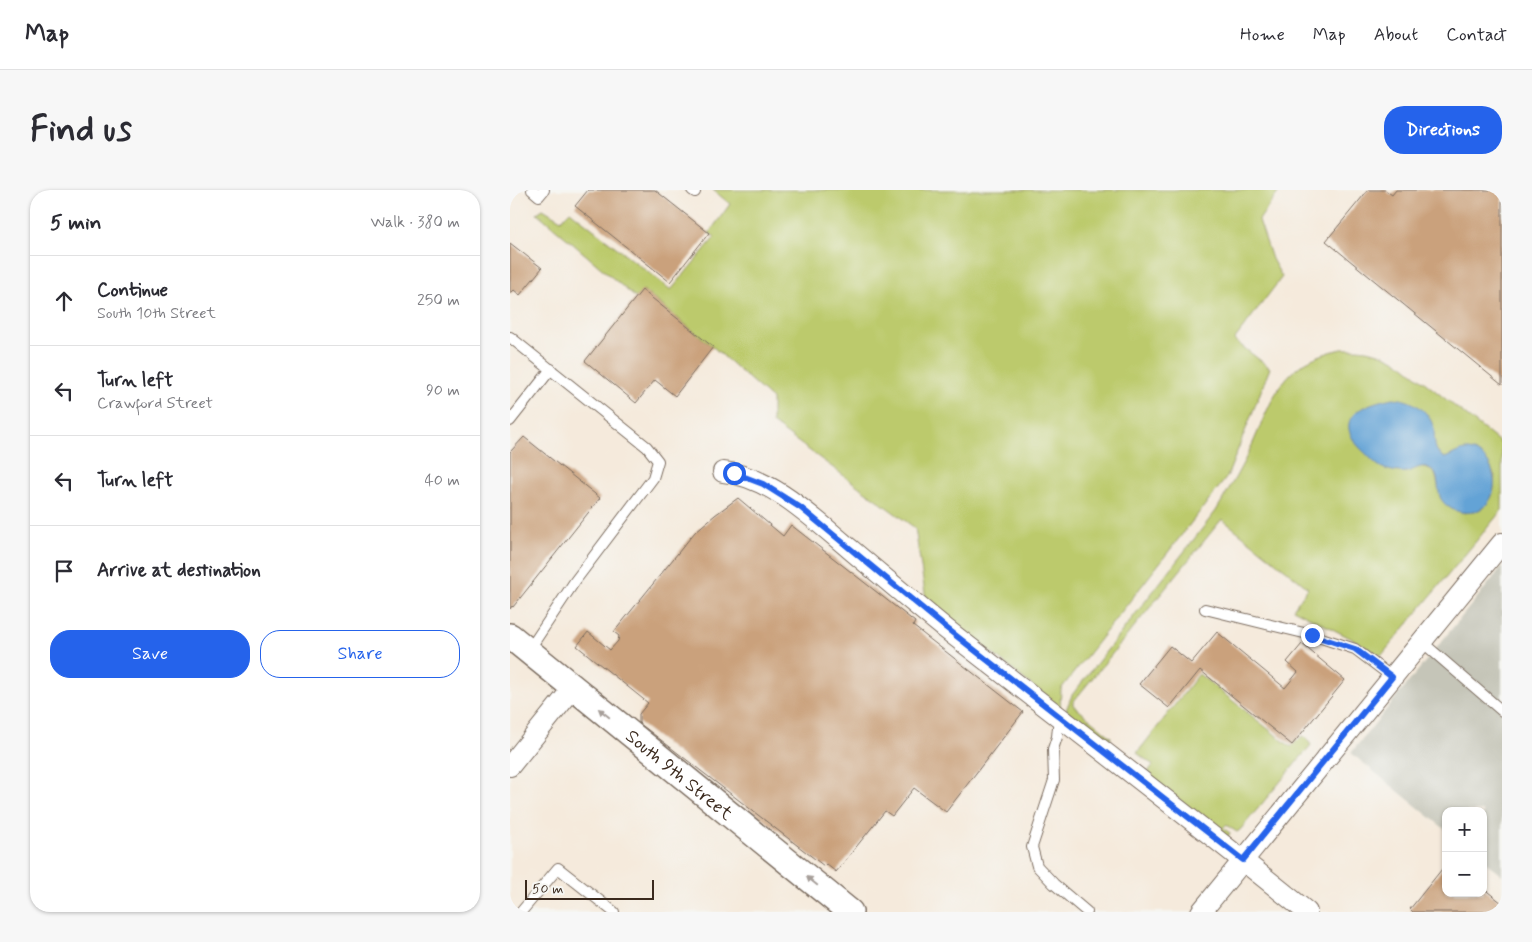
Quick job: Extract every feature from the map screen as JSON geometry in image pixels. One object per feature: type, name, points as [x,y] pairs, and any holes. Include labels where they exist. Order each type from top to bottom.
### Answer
[{"type":"street","points":[[723,472],[734,473],[763,484],[801,508],[945,627],[1307,912]]},
{"type":"street","points":[[1201,912],[1502,543]]},
{"type":"street","name":"South 9th Street","points":[[519,643],[850,912]]},
{"type":"street","points":[[510,766],[573,688]]},
{"type":"lane","points":[[532,190],[539,196],[544,190]]},
{"type":"lane","points":[[510,337],[647,447],[658,461],[654,478],[575,580],[519,643]]},
{"type":"lane","points":[[510,420],[551,369]]},
{"type":"lane","points":[[1205,609],[1312,635],[1355,649],[1392,677]]},
{"type":"lane","points":[[1421,641],[1502,711]]},
{"type":"lane","points":[[1059,717],[1057,737],[1053,749],[1054,780],[1032,846],[1037,866],[1054,884],[1087,912]]},
{"type":"lane","points":[[521,912],[558,868],[614,912]]},
{"type":"shaded area","points":[[1502,567],[1502,875],[1487,863],[1487,807],[1442,807],[1442,827],[1351,753]]},
{"type":"green space","points":[[713,190],[1280,190],[1259,220],[1272,259],[1282,277],[1234,340],[1270,368],[1227,477],[1061,689],[1060,708],[926,600],[915,528],[772,423],[772,399],[713,347],[643,290],[636,298],[537,213],[543,209],[561,220],[570,211],[671,290],[715,237],[709,233],[730,204]]},
{"type":"green space","points":[[1342,349],[1351,349],[1367,350],[1388,357],[1403,365],[1502,444],[1502,510],[1381,656],[1358,642],[1293,609],[1308,588],[1222,519],[1073,702],[1073,705],[1111,737],[1110,742],[1107,742],[1066,710],[1072,695],[1216,511],[1244,461],[1283,382],[1293,371],[1306,362]],"holes":[[[1434,430],[1434,442],[1441,456],[1445,458],[1454,454],[1485,459],[1495,476],[1489,497],[1484,506],[1464,513],[1441,498],[1434,472],[1428,468],[1420,466],[1406,472],[1378,465],[1370,457]]]},
{"type":"green space","points":[[1199,674],[1291,747],[1302,736],[1311,745],[1240,830],[1237,832],[1226,825],[1223,828],[1230,833],[1227,838],[1149,776],[1148,772],[1153,765],[1137,753]]},
{"type":"water","points":[[1393,398],[1414,404],[1425,412],[1432,423],[1435,446],[1441,456],[1445,458],[1460,451],[1469,450],[1484,458],[1493,472],[1494,480],[1492,497],[1487,504],[1476,511],[1457,511],[1445,504],[1441,499],[1437,477],[1433,470],[1423,467],[1407,472],[1385,469],[1364,452],[1354,440],[1349,430],[1349,422],[1353,415],[1370,404]]},
{"type":"building","points":[[588,190],[655,190],[709,233],[670,282],[575,206]]},
{"type":"building","points":[[1368,190],[1385,190],[1392,195],[1396,190],[1502,190],[1502,385],[1326,241]]},
{"type":"building","points":[[510,243],[542,268],[520,295],[514,290],[510,294]]},
{"type":"building","points":[[642,290],[713,347],[675,396],[655,380],[636,403],[585,361]]},
{"type":"building","points":[[524,437],[600,498],[510,609],[510,452]]},
{"type":"building","points":[[738,498],[783,536],[791,525],[915,622],[913,626],[1023,712],[946,812],[914,788],[892,816],[885,811],[836,872],[826,864],[824,866],[639,723],[639,714],[648,703],[577,646],[588,632],[610,650],[618,641],[619,636],[614,632],[695,532]]},
{"type":"building","points":[[1217,632],[1285,688],[1298,672],[1287,662],[1302,644],[1345,680],[1292,745],[1200,670],[1169,708],[1139,684],[1170,646],[1191,663]]},
{"type":"building","points":[[1442,869],[1442,897],[1487,897],[1487,891],[1502,903],[1502,912],[1413,912],[1410,909]]},
{"type":"route","points":[[734,473],[763,484],[801,508],[945,627],[1243,860],[1392,677],[1355,649],[1312,635]]}]
